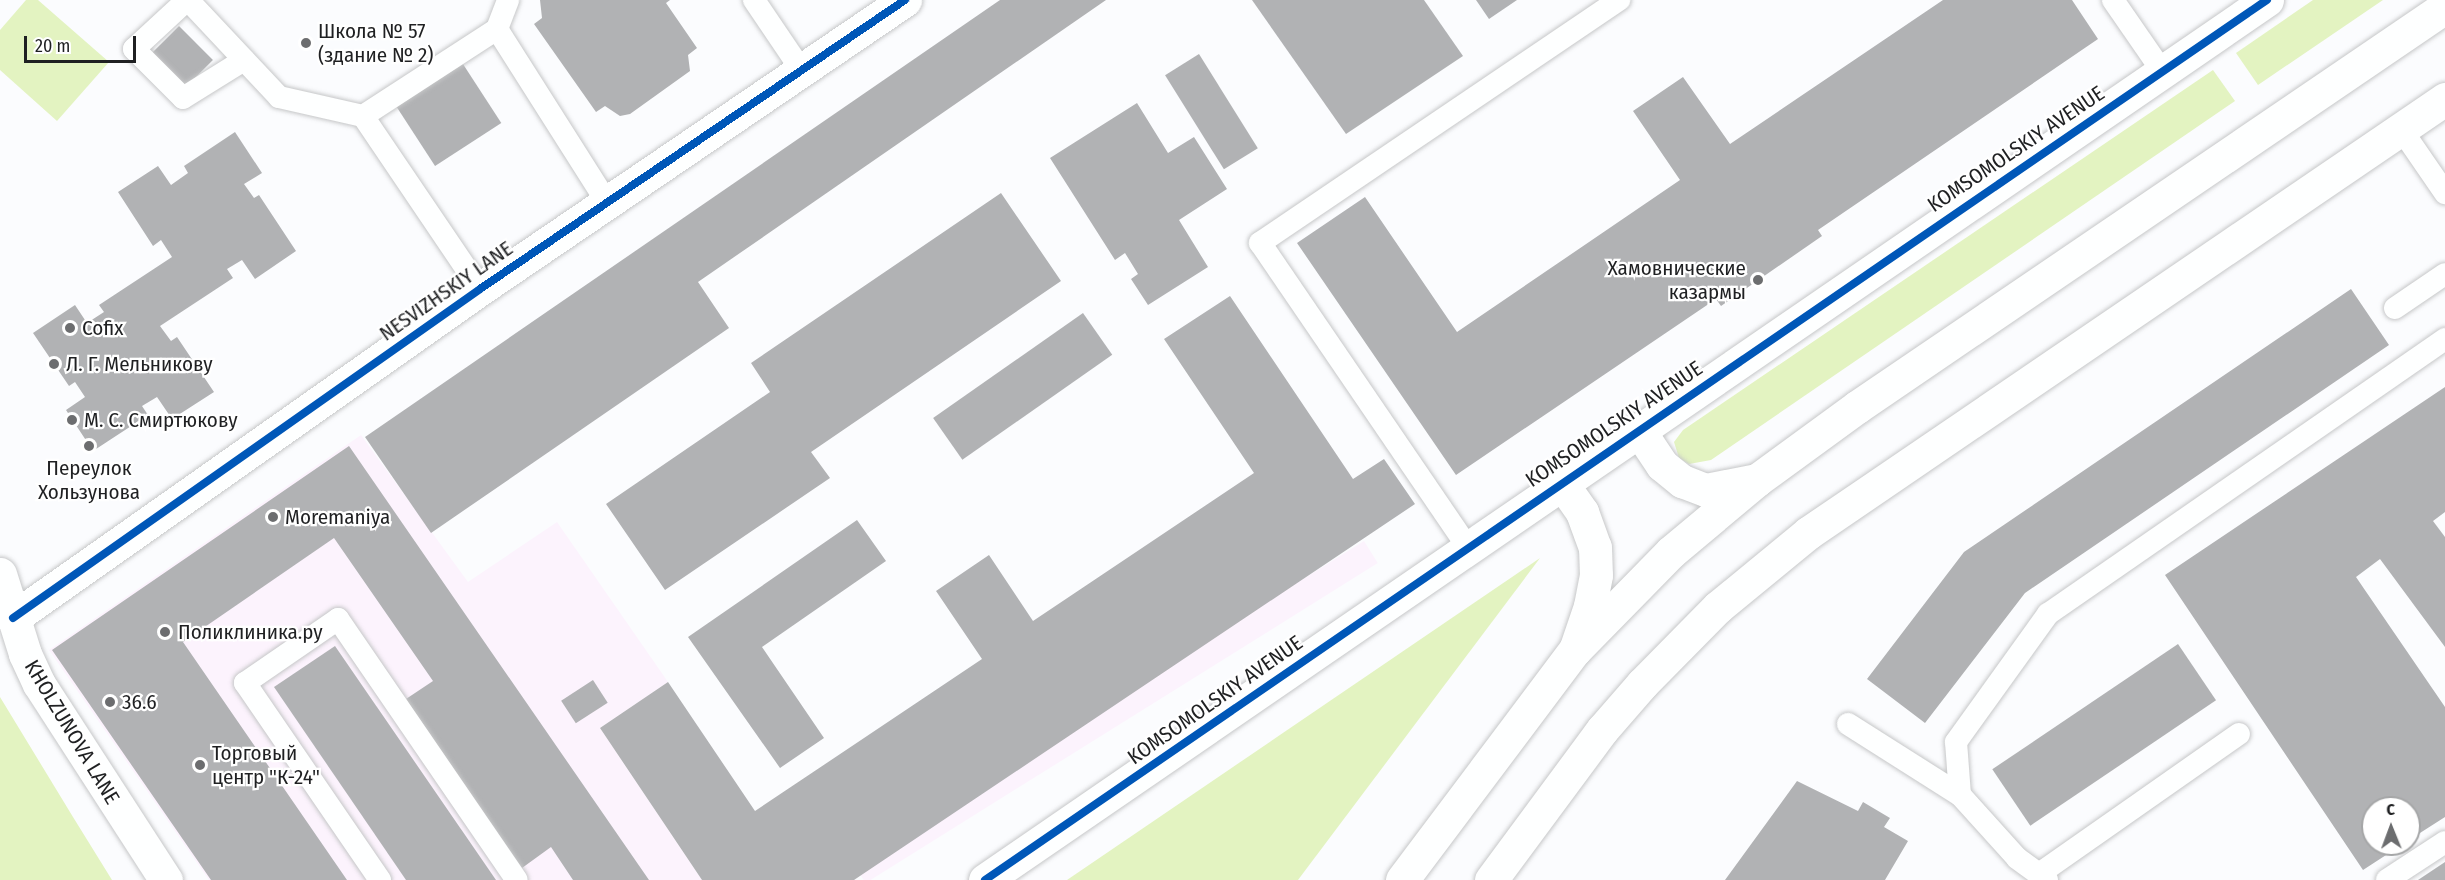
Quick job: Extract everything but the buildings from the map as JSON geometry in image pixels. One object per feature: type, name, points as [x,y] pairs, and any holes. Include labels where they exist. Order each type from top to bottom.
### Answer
[{"type":"street","name":"NESVIZHSKIY LANE","points":[[13,618],[480,289],[905,0]]},
{"type":"street","name":"KOMSOMOLSKIY AVENUE","points":[[985,880],[1467,546],[2267,0]]},
{"type":"street","points":[[1402,880],[1575,650],[1671,552],[1757,480],[1857,407],[2445,7]]},
{"type":"street","points":[[1491,880],[1602,730],[1718,607],[1808,533],[2445,99]]},
{"type":"street","points":[[1638,429],[1662,465],[1682,482],[1706,490],[1757,480]]},
{"type":"street","points":[[1562,482],[1582,512],[1595,547],[1596,575],[1590,606],[1575,650]]},
{"type":"street","name":"KHOLZUNOVA LANE","points":[[0,574],[13,618],[39,684],[166,880]]},
{"type":"lane","points":[[244,60],[183,98],[134,49],[188,0],[279,97],[363,116],[480,289]]},
{"type":"lane","points":[[363,116],[497,29],[508,0]]},
{"type":"lane","points":[[754,0],[802,71]]},
{"type":"lane","points":[[1467,546],[1260,243],[1619,0]]},
{"type":"lane","points":[[2113,0],[2162,71]]},
{"type":"lane","points":[[497,29],[607,202]]},
{"type":"lane","points":[[2401,129],[2445,193]]},
{"type":"lane","points":[[2395,308],[2445,274]]},
{"type":"lane","points":[[1960,795],[1956,742],[2048,614],[2445,339]]},
{"type":"lane","points":[[380,880],[245,683],[338,619],[517,880]]},
{"type":"lane","points":[[1848,724],[1960,795],[2016,858],[2043,877],[2239,734]]},
{"type":"lane","points":[[2387,880],[2445,842]]},
{"type":"shaded area","points":[[361,435],[468,582],[557,522],[668,682],[600,728],[702,880],[209,880],[49,650]]},
{"type":"shaded area","points":[[1364,541],[1378,563],[871,880],[864,880],[852,861]]},
{"type":"green space","points":[[26,0],[38,0],[109,62],[57,121],[0,70],[0,30]]},
{"type":"green space","points":[[2313,0],[2383,0],[2258,85],[2236,53]]},
{"type":"green space","points":[[2213,70],[2235,101],[1711,460],[1689,464],[1679,458],[1674,442],[1683,430]]},
{"type":"green space","points":[[1540,558],[1298,880],[1067,880]]},
{"type":"green space","points":[[0,697],[73,817],[112,880],[0,880]]},
{"type":"cycle path","points":[[13,618],[480,289],[905,0]]},
{"type":"cycle path","points":[[985,880],[2267,0]]},
{"type":"place","name":"Школа № 57 (здание № 2)","points":[[306,43]]},
{"type":"place","name":"Хамовнические казармы","points":[[1758,280]]},
{"type":"place","name":"Cofix","points":[[70,328]]},
{"type":"place","name":"Л. Г. Мельникову","points":[[54,364]]},
{"type":"place","name":"М. С. Смиртюкову","points":[[72,420]]},
{"type":"place","name":"Переулок Хользунова","points":[[89,446]]},
{"type":"place","name":"Moremaniya","points":[[273,517]]},
{"type":"place","name":"Поликлиника.ру","points":[[165,632]]},
{"type":"place","name":"36.6","points":[[110,702]]},
{"type":"place","name":"Торговый центр \"К-24\"","points":[[200,765]]}]
